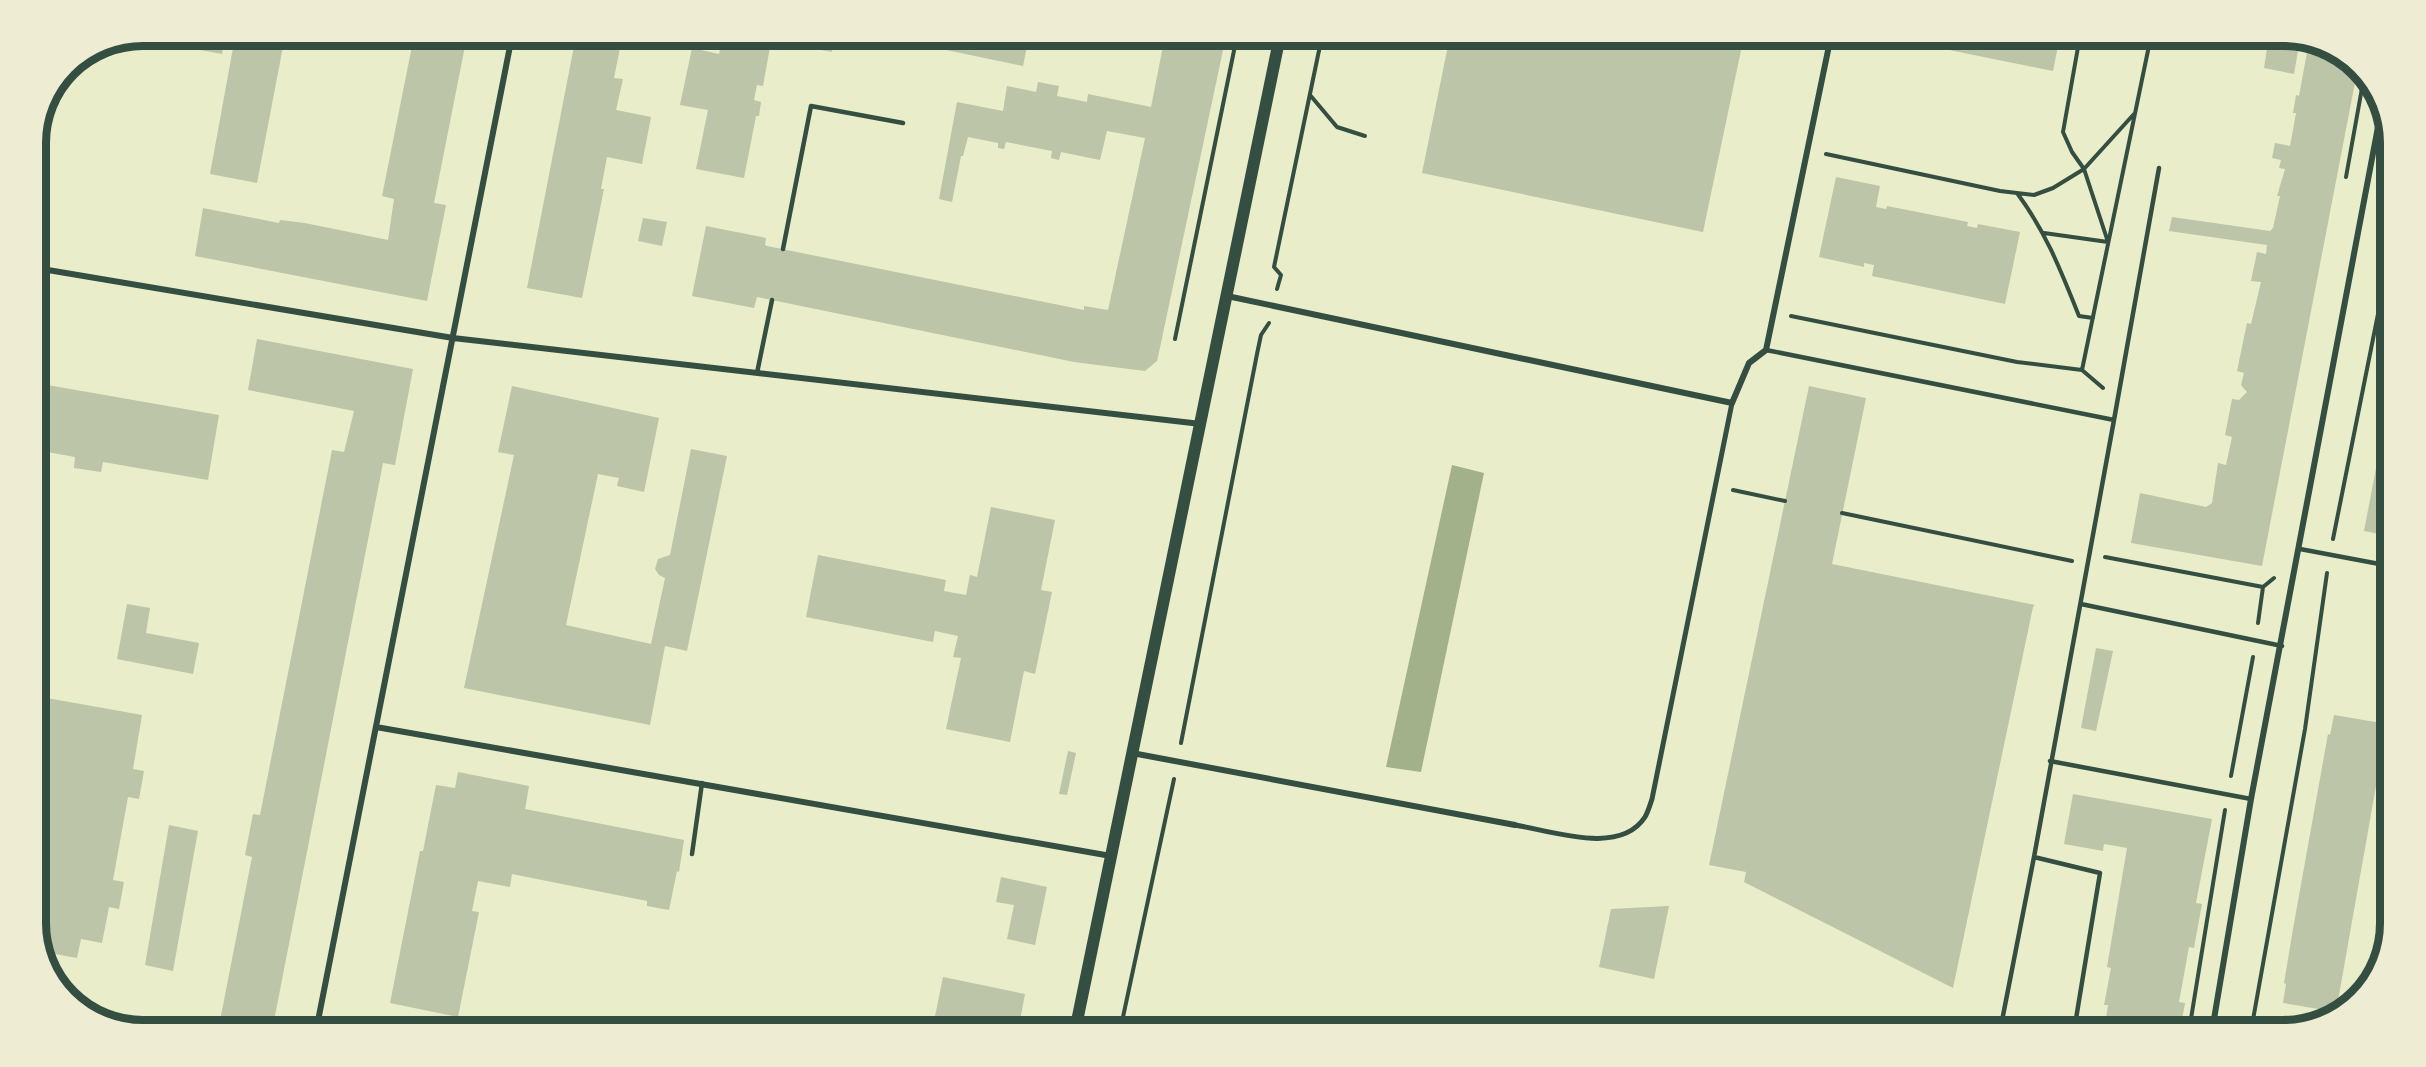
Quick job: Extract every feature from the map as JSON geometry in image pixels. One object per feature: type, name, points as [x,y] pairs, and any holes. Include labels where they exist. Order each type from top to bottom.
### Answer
[{"type":"main road","points":[[1077,1021],[1278,46]]},
{"type":"street","points":[[318,1021],[510,46]]},
{"type":"street","points":[[1131,753],[1592,839],[1611,838],[1629,832],[1646,817],[1652,799],[1732,403],[1749,363],[1766,350],[1829,46]]},
{"type":"street","points":[[2214,1021],[2252,799],[2378,127]]},
{"type":"street","points":[[47,270],[453,338],[1201,424]]},
{"type":"street","points":[[1227,296],[1732,403]]},
{"type":"street","points":[[376,727],[1111,855]]},
{"type":"lane","points":[[783,249],[811,106],[903,123]]},
{"type":"lane","points":[[2002,1021],[2081,604],[2159,168]]},
{"type":"lane","points":[[757,373],[772,300]]},
{"type":"lane","points":[[1766,350],[2114,420]]},
{"type":"lane","points":[[2300,549],[2380,564]]},
{"type":"lane","points":[[2081,604],[2282,646]]},
{"type":"lane","points":[[2050,761],[2252,799]]},
{"type":"lane","points":[[692,854],[702,783]]},
{"type":"lane","points":[[2034,857],[2100,873],[2076,1021]]},
{"type":"path","points":[[1175,339],[1235,46]]},
{"type":"path","points":[[1122,1021],[1177,762],[1261,335],[1269,327],[1281,275],[1274,267],[1320,46]]},
{"type":"path","points":[[2078,46],[2063,132],[2072,152],[2084,169],[2108,242]]},
{"type":"path","points":[[2082,370],[2149,46]]},
{"type":"path","points":[[1309,95],[1337,127],[1365,136]]},
{"type":"path","points":[[1808,150],[2034,195],[2053,188],[2084,169],[2134,114]]},
{"type":"path","points":[[2017,193],[2044,233],[2079,316],[2093,318]]},
{"type":"path","points":[[2044,233],[2108,242]]},
{"type":"path","points":[[2253,1021],[2305,729],[2330,555],[2379,308]]},
{"type":"path","points":[[1773,312],[1987,356],[2082,370],[2118,400]]},
{"type":"path","points":[[1715,487],[1785,501]]},
{"type":"path","points":[[1842,513],[2071,561],[2090,554],[2263,587]]},
{"type":"shaded area","points":[[1452,465],[1484,473],[1421,772],[1386,767]]},
{"type":"building","points":[[178,46],[283,46],[257,183],[210,174],[233,48],[223,47],[222,54]]},
{"type":"building","points":[[412,46],[465,46],[434,203],[446,205],[427,301],[195,256],[203,208],[279,223],[280,220],[305,223],[388,240],[394,199],[382,196]]},
{"type":"building","points":[[574,46],[620,46],[614,78],[623,79],[616,110],[651,117],[642,164],[607,157],[601,189],[604,189],[582,298],[527,288]]},
{"type":"building","points":[[721,46],[770,46],[763,86],[757,85],[754,100],[761,102],[759,116],[756,116],[744,178],[696,169],[708,110],[680,105],[692,48],[719,54]]},
{"type":"building","points":[[799,46],[833,46],[832,52]]},
{"type":"building","points":[[927,46],[1027,46],[1023,66]]},
{"type":"building","points":[[1163,46],[1224,46],[1158,357],[1157,361],[1145,371],[1074,362],[757,297],[754,308],[692,296],[706,226],[766,238],[765,245],[767,246],[1084,310],[1084,306],[1108,310],[1145,138],[1107,131],[1100,160],[1061,152],[1059,160],[1051,158],[1052,151],[1006,142],[1004,149],[998,148],[998,143],[968,137],[963,156],[961,156],[952,202],[939,199],[957,102],[1003,111],[1007,86],[1036,92],[1038,82],[1059,86],[1057,96],[1087,102],[1088,94],[1151,107]]},
{"type":"building","points":[[1448,46],[1742,46],[1703,232],[1422,173]]},
{"type":"building","points":[[1930,46],[2058,46],[2053,71]]},
{"type":"building","points":[[2267,46],[2299,48],[2294,74],[2264,68]]},
{"type":"building","points":[[2307,50],[2331,60],[2355,80],[2262,566],[2131,543],[2140,493],[2206,507],[2212,503],[2218,463],[2226,465],[2232,437],[2225,435],[2232,399],[2239,400],[2247,392],[2241,385],[2244,373],[2237,371],[2247,323],[2251,324],[2261,282],[2251,281],[2257,252],[2266,254],[2267,245],[2169,231],[2172,217],[2270,231],[2273,228],[2280,196],[2277,196],[2285,169],[2279,168],[2281,160],[2272,158],[2275,143],[2290,146],[2296,113],[2293,113],[2296,95],[2299,96]]},
{"type":"building","points":[[1836,177],[1880,186],[1876,207],[1886,209],[1887,206],[1968,222],[1967,226],[1977,228],[1978,224],[2020,232],[2005,304],[1872,276],[1874,265],[1864,263],[1864,267],[1819,257]]},
{"type":"building","points":[[643,218],[667,222],[662,246],[638,241]]},
{"type":"building","points":[[257,339],[413,369],[395,465],[383,463],[274,1021],[220,1021],[252,857],[245,855],[253,814],[260,815],[332,450],[344,452],[354,411],[248,390]]},
{"type":"building","points":[[47,385],[219,415],[208,480],[103,462],[101,472],[74,468],[75,457],[47,452]]},
{"type":"building","points":[[512,386],[659,418],[644,492],[617,486],[619,478],[598,474],[566,625],[651,644],[665,578],[655,569],[658,559],[670,555],[691,449],[727,456],[687,651],[665,646],[650,725],[464,688],[514,455],[498,452]]},
{"type":"building","points":[[1809,386],[1866,398],[1832,564],[2035,605],[1953,988],[1744,882],[1746,872],[1709,865]]},
{"type":"building","points":[[2379,450],[2380,534],[2364,531]]},
{"type":"building","points":[[991,507],[1055,520],[1041,590],[1052,592],[1035,674],[1024,671],[1010,742],[946,729],[961,658],[953,657],[958,636],[935,631],[933,642],[806,617],[818,555],[946,580],[944,591],[966,595],[970,575],[977,577]]},
{"type":"building","points":[[127,604],[150,608],[146,633],[199,643],[193,674],[117,659]]},
{"type":"building","points":[[2096,648],[2113,651],[2096,731],[2081,728]]},
{"type":"building","points":[[47,698],[142,715],[133,769],[144,771],[139,799],[128,797],[113,880],[124,882],[119,909],[109,907],[102,943],[81,939],[77,958],[52,953],[48,942]]},
{"type":"building","points":[[2334,715],[2380,723],[2380,765],[2338,1003],[2325,1010],[2283,1003],[2293,929],[2328,734],[2330,735]]},
{"type":"building","points":[[1068,751],[1076,753],[1067,795],[1059,794]]},
{"type":"building","points":[[458,772],[529,786],[525,809],[684,840],[679,872],[677,871],[669,910],[647,906],[647,901],[512,874],[510,887],[478,881],[472,911],[479,912],[458,1017],[390,1003],[420,851],[423,851],[436,785],[455,788]]},
{"type":"building","points":[[2073,794],[2212,819],[2196,903],[2202,904],[2194,948],[2189,947],[2179,1002],[2185,1003],[2182,1021],[2106,1021],[2108,1005],[2104,1005],[2111,968],[2107,967],[2127,848],[2104,844],[2103,851],[2064,844]]},
{"type":"building","points":[[169,825],[198,831],[173,971],[145,965]]},
{"type":"building","points":[[1001,877],[1047,887],[1035,945],[1007,939],[1014,905],[996,902]]},
{"type":"building","points":[[1669,906],[1654,979],[1599,967],[1611,909]]},
{"type":"building","points":[[943,977],[1025,994],[1020,1021],[934,1021]]}]
